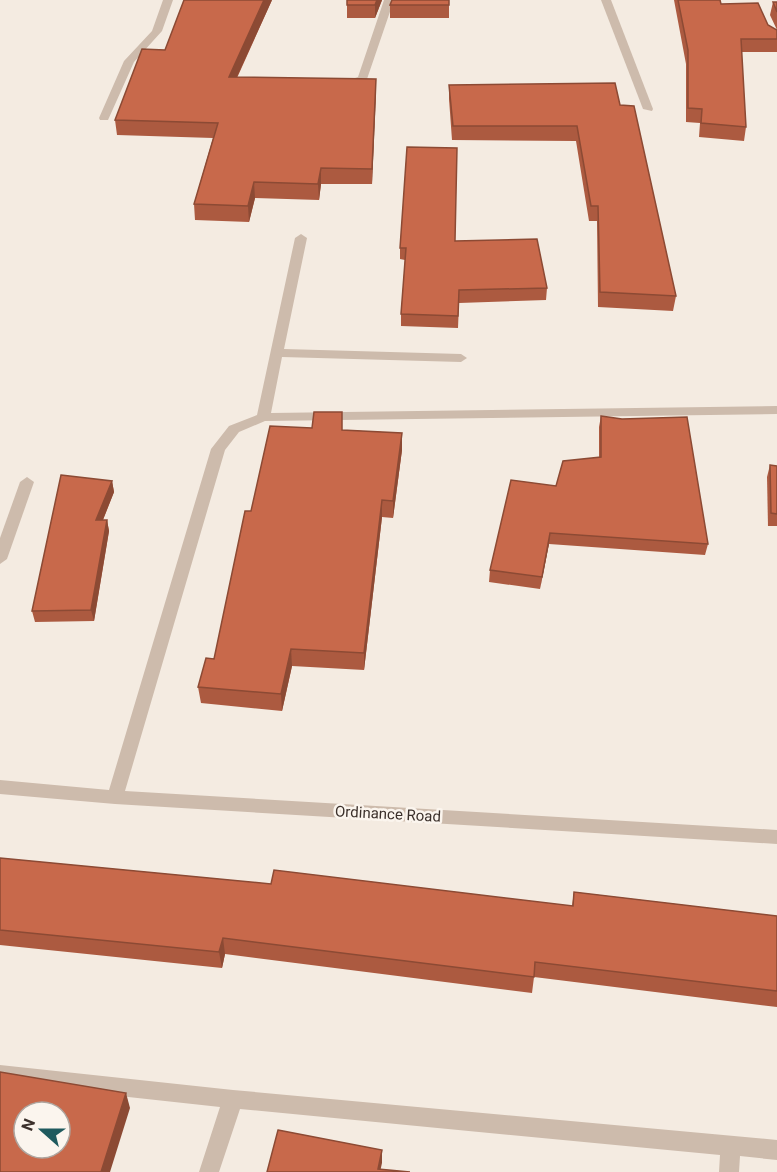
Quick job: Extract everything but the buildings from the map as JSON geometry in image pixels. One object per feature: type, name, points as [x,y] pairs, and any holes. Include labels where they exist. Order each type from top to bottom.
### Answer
[{"type":"street","points":[[104,118],[129,61],[153,38],[168,0]]},
{"type":"street","points":[[327,86],[351,84],[362,79],[389,0],[380,0]]},
{"type":"street","points":[[606,0],[648,109]]},
{"type":"street","points":[[263,417],[301,238]]},
{"type":"street","points":[[277,353],[461,358]]},
{"type":"street","points":[[115,797],[218,449],[234,429],[263,417],[777,410]]},
{"type":"street","points":[[0,559],[27,482]]},
{"type":"street","name":"Ordinance Road","points":[[0,787],[115,797],[777,837]]},
{"type":"street","points":[[0,1074],[233,1099],[777,1150]]},
{"type":"street","points":[[209,1172],[233,1099]]},
{"type":"street","points":[[729,1172],[731,1145]]}]
